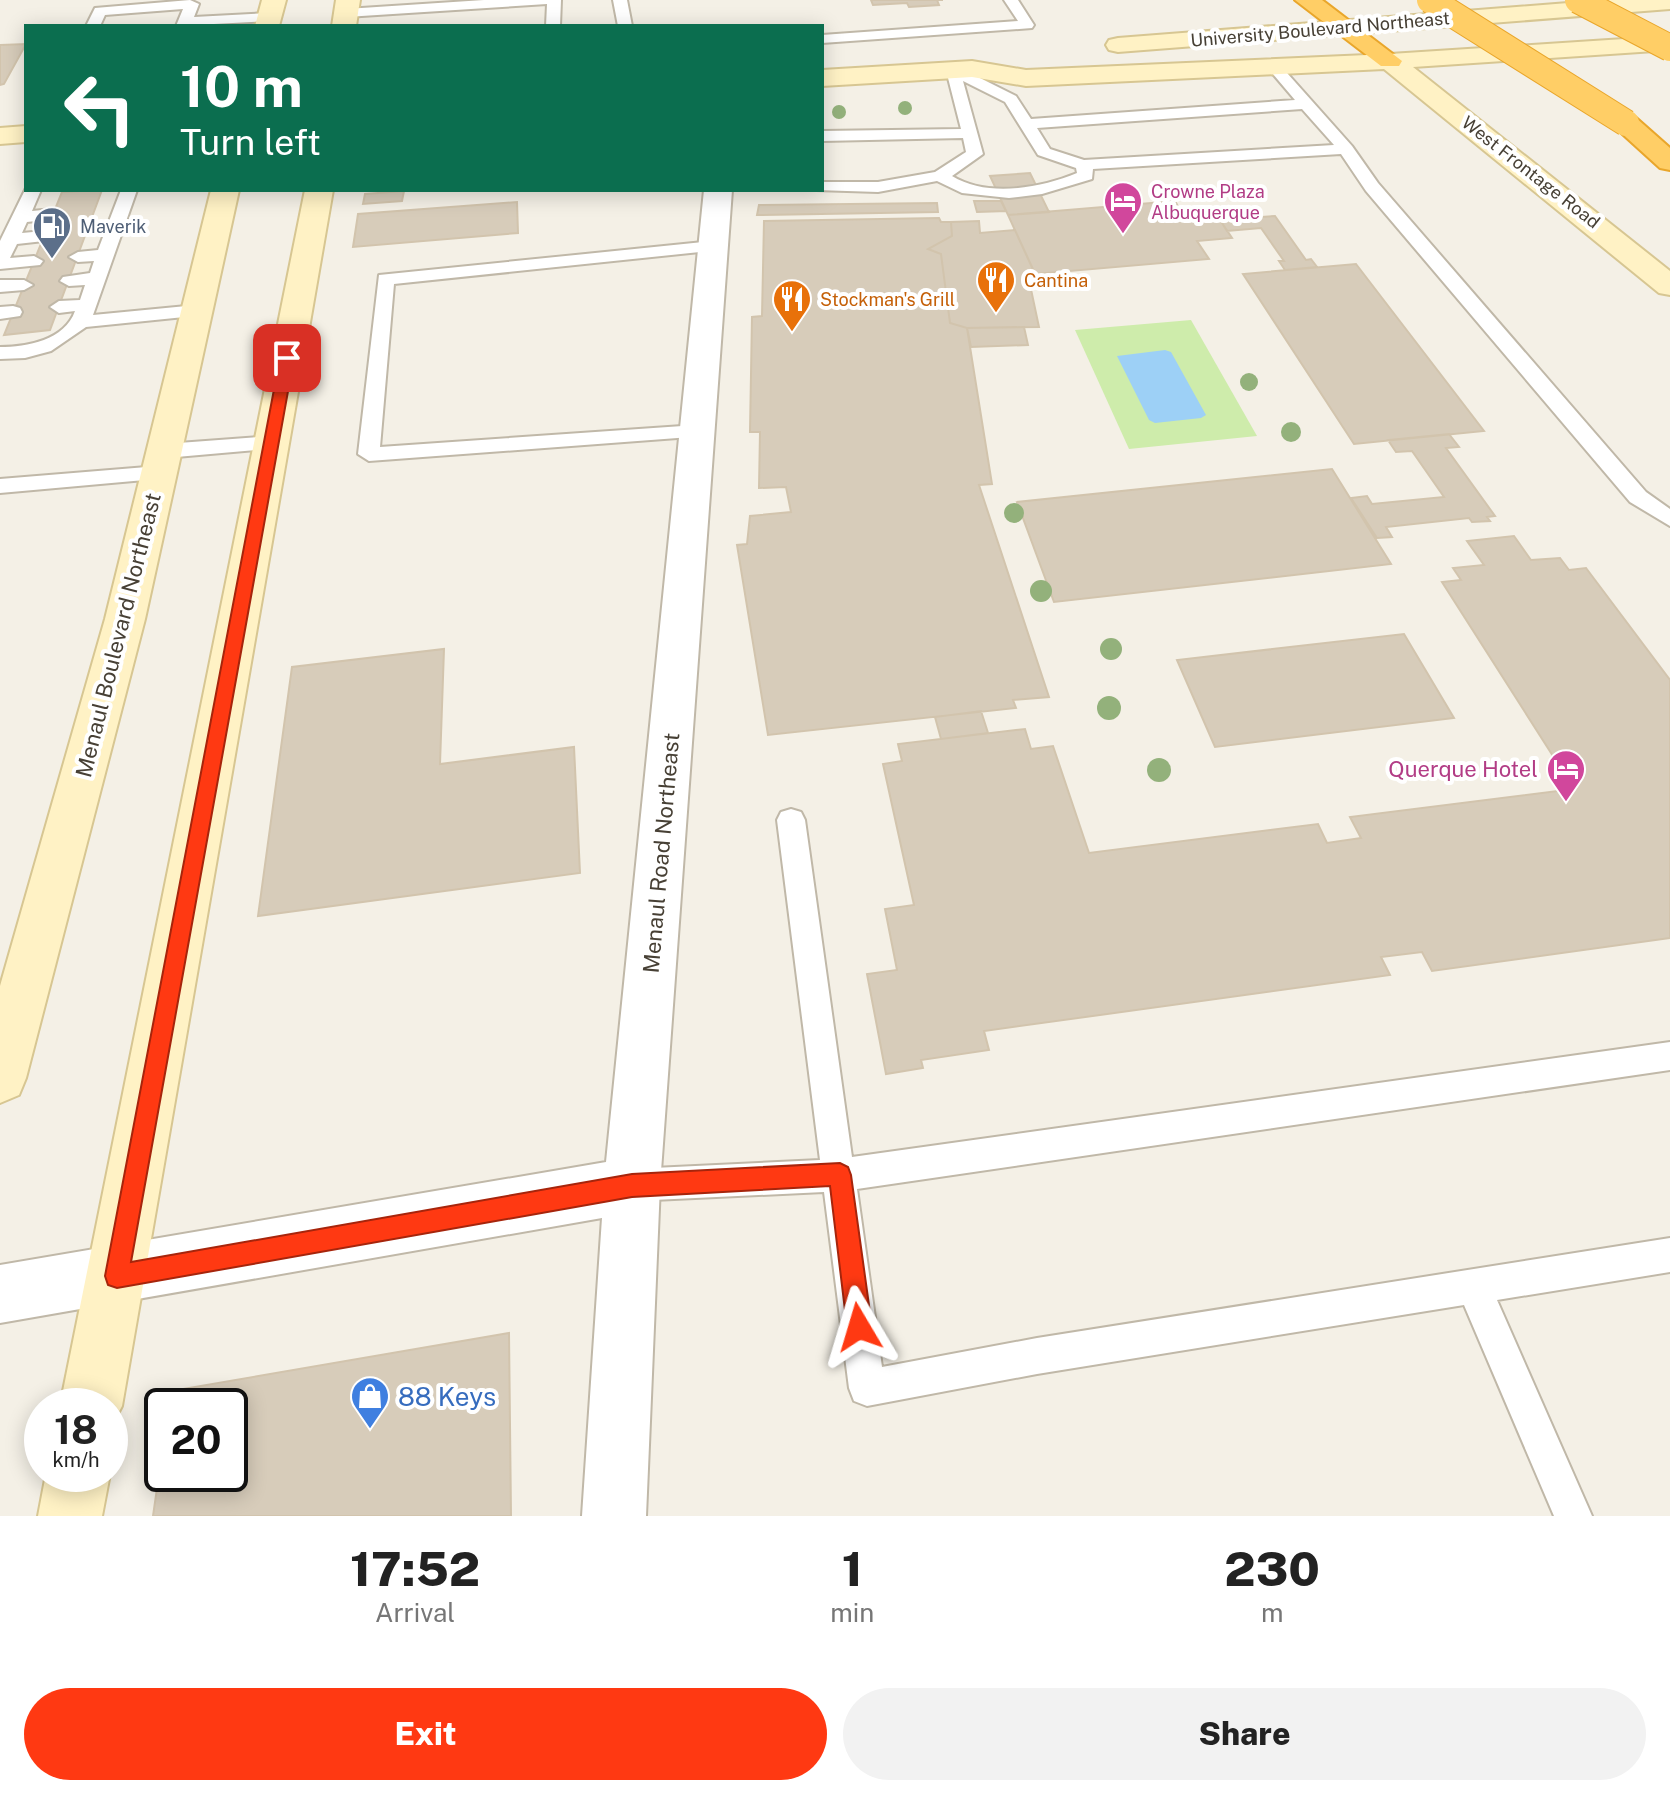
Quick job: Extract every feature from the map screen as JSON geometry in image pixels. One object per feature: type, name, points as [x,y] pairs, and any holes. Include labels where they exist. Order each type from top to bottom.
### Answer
[{"type":"highway","points":[[1307,0],[1390,61]]},
{"type":"highway","points":[[1430,0],[1670,149]]},
{"type":"highway","points":[[1578,0],[1670,45]]},
{"type":"highway","points":[[1626,123],[1670,162]]},
{"type":"main road","name":"University Boulevard Northeast","points":[[1094,47],[1670,2]]},
{"type":"main road","name":"University Boulevard Northeast","points":[[824,78],[962,69],[1026,78],[1670,45]]},
{"type":"main road","name":"University Boulevard Northeast","points":[[962,69],[1014,54]]},
{"type":"main road","name":"West Frontage Road","points":[[1390,61],[1670,286]]},
{"type":"main road","points":[[0,136],[24,134]]},
{"type":"main road","name":"Menaul Boulevard Northeast","points":[[0,1078],[121,635],[225,192]]},
{"type":"main road","points":[[95,1388],[319,192]]},
{"type":"main road","points":[[70,1516],[75,1492]]},
{"type":"street","name":"Menaul Road Northeast","points":[[614,1516],[632,1185],[718,192]]},
{"type":"street","points":[[0,1294],[632,1185]]},
{"type":"lane","points":[[346,13],[548,0]]},
{"type":"lane","points":[[553,24],[554,0]]},
{"type":"lane","points":[[620,0],[625,24]]},
{"type":"lane","points":[[824,39],[1027,25],[1011,0]]},
{"type":"lane","points":[[94,24],[100,11],[192,4],[183,24]]},
{"type":"lane","points":[[183,24],[270,14]]},
{"type":"lane","points":[[1274,67],[1346,149],[1372,187],[1638,497],[1670,519]]},
{"type":"lane","points":[[962,69],[1011,99],[1044,152],[1083,165],[1346,149]]},
{"type":"lane","points":[[824,187],[878,187],[940,176],[975,154],[962,69]]},
{"type":"lane","points":[[1024,124],[1304,104]]},
{"type":"lane","points":[[824,136],[924,132],[970,134]]},
{"type":"lane","points":[[940,176],[960,188],[1010,191],[1064,185],[1086,175],[1083,165]]},
{"type":"lane","points":[[32,192],[0,262],[34,261]]},
{"type":"lane","points":[[0,353],[15,353],[58,343],[84,313],[106,255],[107,231],[120,202]]},
{"type":"lane","points":[[21,217],[53,214]]},
{"type":"lane","points":[[10,239],[44,236]]},
{"type":"lane","points":[[697,431],[369,454],[385,279],[713,246]]},
{"type":"lane","points":[[78,257],[106,255]]},
{"type":"lane","points":[[69,281],[97,278]]},
{"type":"lane","points":[[0,286],[24,285]]},
{"type":"lane","points":[[59,307],[84,313],[197,311]]},
{"type":"lane","points":[[0,486],[271,443]]},
{"type":"lane","points":[[791,820],[867,1388],[1037,1356],[1670,1255]]},
{"type":"lane","points":[[632,1185],[840,1175],[1670,1056]]},
{"type":"lane","points":[[1474,1287],[1573,1516]]},
{"type":"green space","points":[[1191,320],[1257,436],[1129,449],[1075,330]]},
{"type":"water","points":[[1165,350],[1171,352],[1206,415],[1201,418],[1155,423],[1149,420],[1117,356]]},
{"type":"building","points":[[871,0],[937,0],[939,5],[873,5]]},
{"type":"building","points":[[24,44],[4,84],[0,85],[0,45]]},
{"type":"building","points":[[1030,173],[1049,212],[1008,215],[990,176]]},
{"type":"building","points":[[62,192],[101,192],[50,330],[4,335]]},
{"type":"building","points":[[404,192],[402,201],[363,204],[365,194]]},
{"type":"building","points":[[974,201],[1001,201],[1006,211],[977,212]]},
{"type":"building","name":"Crowne Plaza Albuquerque","points":[[1175,201],[1184,217],[1216,214],[1232,238],[1197,241],[1209,259],[1035,274],[1008,215]]},
{"type":"building","points":[[517,202],[518,233],[353,247],[358,214]]},
{"type":"building","points":[[937,203],[938,212],[757,215],[759,205]]},
{"type":"building","points":[[1275,216],[1306,260],[1311,259],[1317,267],[1285,270],[1279,261],[1284,261],[1261,228],[1227,231],[1220,220]]},
{"type":"building","points":[[939,218],[941,222],[951,222],[952,236],[928,249],[941,254],[950,323],[967,328],[992,484],[979,485],[1049,697],[1013,700],[1016,708],[768,735],[737,545],[747,544],[750,516],[791,512],[786,487],[759,488],[760,432],[750,432],[752,317],[762,316],[764,221]]},
{"type":"building","points":[[979,221],[980,233],[1015,230],[1038,280],[1029,280],[1039,327],[967,328],[950,323],[941,254],[928,249],[952,236],[951,222]]},
{"type":"building","points":[[1356,264],[1484,431],[1354,444],[1243,274]]},
{"type":"building","points":[[1024,327],[1028,345],[971,347],[967,328]]},
{"type":"building","points":[[1449,434],[1459,447],[1446,448],[1495,516],[1487,517],[1490,521],[1472,522],[1469,518],[1386,527],[1392,537],[1377,538],[1351,498],[1367,496],[1372,504],[1444,497],[1412,451],[1396,452],[1388,440]]},
{"type":"building","points":[[1332,469],[1391,564],[1054,602],[1017,502]]},
{"type":"building","name":"Querque Hotel","points":[[1514,536],[1531,560],[1560,558],[1569,570],[1586,568],[1670,680],[1670,938],[1432,971],[1422,952],[1381,957],[1390,975],[984,1031],[989,1050],[921,1060],[923,1068],[886,1074],[867,974],[897,970],[885,909],[914,905],[883,764],[902,761],[898,744],[1025,729],[1031,749],[1053,746],[1089,853],[1318,824],[1327,843],[1361,838],[1350,817],[1574,789],[1442,582],[1461,580],[1453,568],[1484,565],[1467,541]]},
{"type":"building","points":[[1404,634],[1454,718],[1215,747],[1177,660]]},
{"type":"building","points":[[444,649],[440,764],[574,747],[580,873],[258,916],[292,667]]},
{"type":"building","points":[[981,711],[988,733],[941,739],[935,717]]},
{"type":"building","name":"88 Keys","points":[[509,1333],[511,1516],[153,1516],[156,1492],[248,1492],[248,1388],[188,1388]]},
{"type":"place","name":"Crowne Plaza Albuquerque","points":[[1123,235]]},
{"type":"place","name":"Maverik","points":[[52,260]]},
{"type":"place","name":"Cantina","points":[[996,314]]},
{"type":"place","name":"Stockman's Grill","points":[[792,333]]},
{"type":"place","name":"Querque Hotel","points":[[1566,803]]},
{"type":"place","name":"88 Keys","points":[[370,1430]]},
{"type":"route","points":[[287,358],[117,1276],[632,1185],[840,1175],[859,1327]]}]
